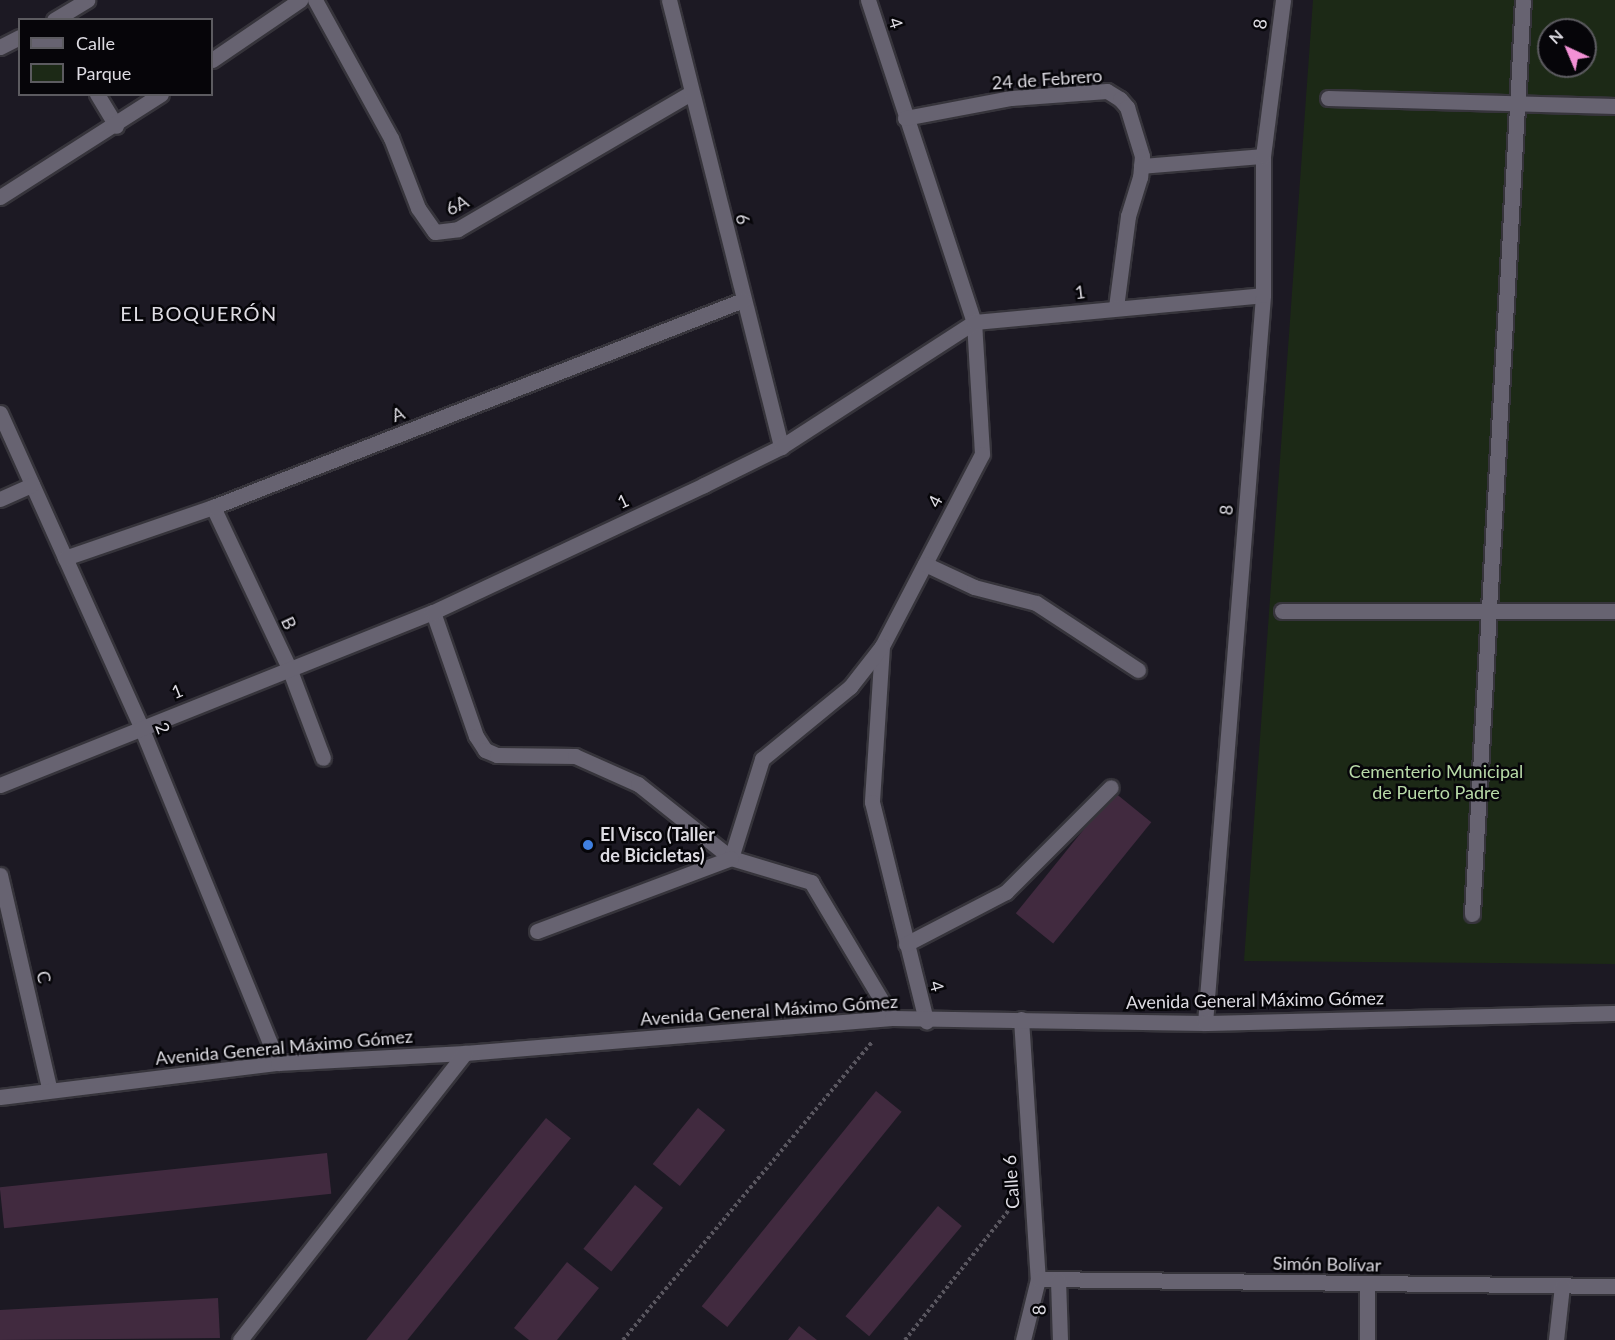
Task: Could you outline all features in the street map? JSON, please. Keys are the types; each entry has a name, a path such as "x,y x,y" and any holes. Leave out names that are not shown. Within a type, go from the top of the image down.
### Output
{"street":[{"path":"57,18 87,0"},
{"path":"213,59 300,0"},
{"name":"6A","path":"315,0 391,138 418,208 435,232 458,229 691,93"},
{"name":"6","path":"669,0 780,447"},
{"name":"4","path":"868,0 974,322 982,454 882,646 872,802 926,1021"},
{"name":"8","path":"1206,1023 1263,295 1263,156 1283,0"},
{"path":"1472,914 1523,0"},
{"path":"0,47 18,38"},
{"name":"24 de Febrero","path":"905,118 1011,98 1107,91 1127,108 1142,156 1141,166"},
{"path":"98,96 116,126"},
{"path":"0,197 116,126 158,96"},
{"path":"1328,98 1615,106"},
{"path":"1116,307 1128,216 1141,166 1263,156"},
{"name":"1","path":"0,785 433,612 780,447 974,322 1263,295"},
{"name":"A","path":"65,558 213,507 743,300"},
{"name":"2","path":"0,413 141,727 278,1063"},
{"path":"0,499 32,485"},
{"name":"B","path":"213,507 289,668 323,758"},
{"path":"925,564 974,587 1036,603 1138,670"},
{"path":"1282,611 1615,611"},
{"path":"433,612 476,736 485,750 497,755 575,756 638,784 731,858 811,882 892,1018"},
{"path":"731,858 762,759 850,687 882,646"},
{"path":"906,944 1006,892 1111,787"},
{"path":"537,931 731,858"},
{"name":"C","path":"0,875 49,1088"},
{"name":"Avenida General Máximo Gómez","path":"0,1097 49,1088 278,1063 465,1053 892,1018 926,1021 1020,1019 1206,1023 1615,1013"},
{"name":"Calle 6","path":"1020,1019 1038,1279 1023,1340"},
{"path":"240,1340 465,1053"},
{"name":"Simón Bolívar","path":"1038,1279 1615,1286"},
{"name":"8","path":"1058,1280 1060,1340"},
{"path":"1367,1284 1367,1340"},
{"path":"1556,1340 1562,1286"}],"path":[{"path":"623,1340 892,1018"},
{"path":"905,1340 1030,1183"}],"green space":[{"name":"Cementerio Municipal de Puerto Padre","path":"1313,0 1615,0 1615,964 1244,961"}],"building":[{"path":"1114,792 1151,822 1053,943 1016,913"},
{"path":"876,1091 902,1112 727,1327 702,1306"},
{"path":"698,1108 725,1130 680,1186 653,1164"},
{"path":"546,1118 571,1138 407,1340 366,1340"},
{"path":"327,1153 331,1194 4,1228 0,1187"},
{"path":"635,1185 663,1208 611,1271 583,1249"},
{"path":"938,1206 962,1226 869,1336 845,1316"},
{"path":"567,1262 599,1288 557,1340 529,1340 514,1328"},
{"path":"218,1298 220,1338 0,1340 0,1310"},
{"path":"799,1326 817,1340 788,1340"}],"place":[{"name":"El Visco (Taller de Bicicletas)","path":"588,845"}],"district":[{"name":"EL BOQUERÓN","path":"199,313"}]}
